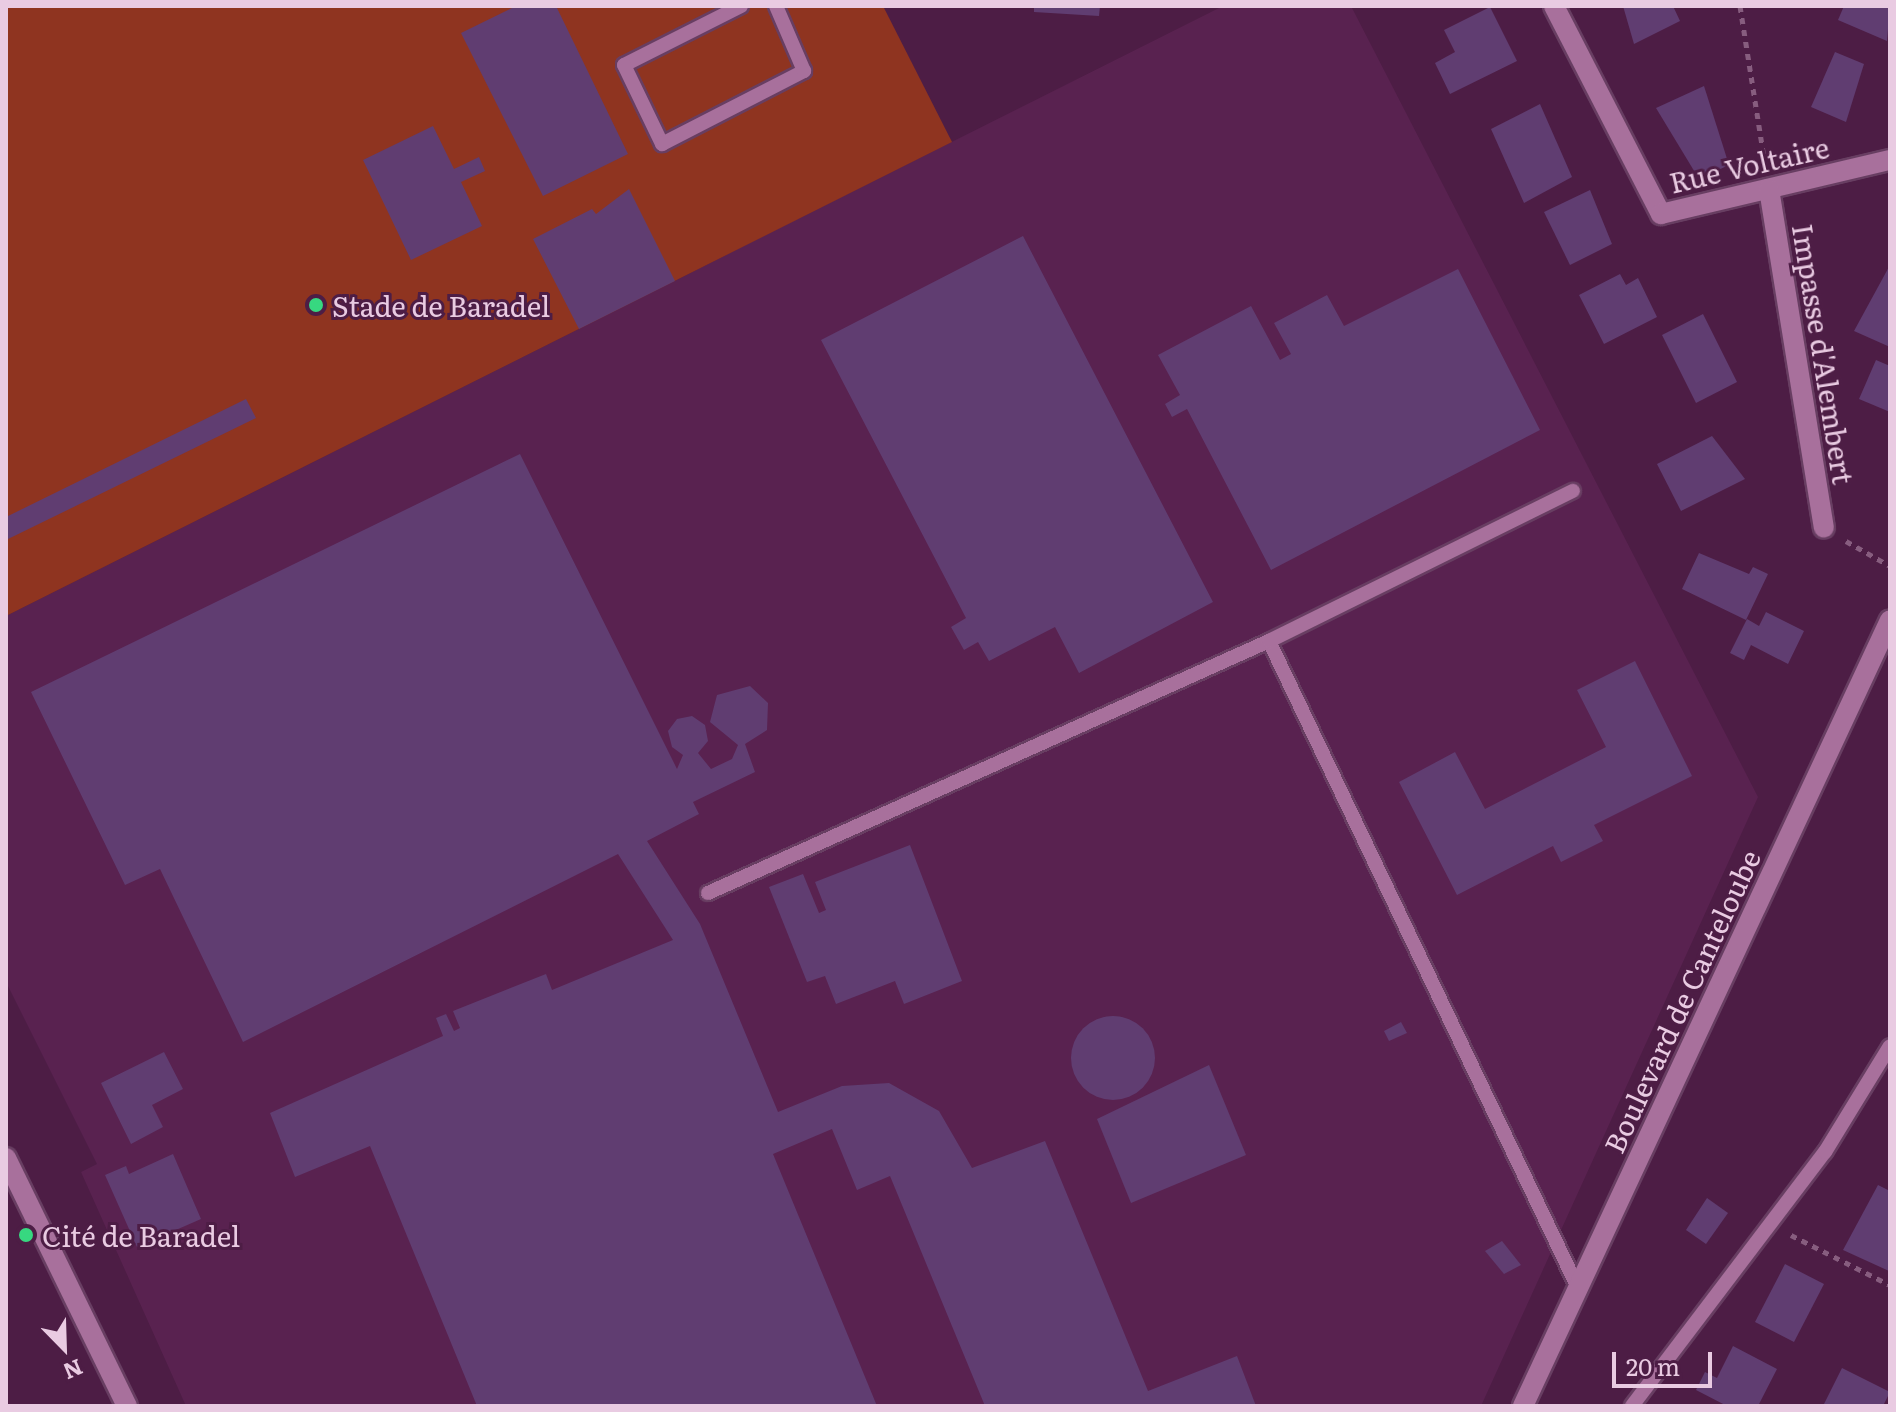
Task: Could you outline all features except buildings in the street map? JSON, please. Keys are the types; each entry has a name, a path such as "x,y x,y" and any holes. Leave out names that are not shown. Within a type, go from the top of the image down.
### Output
{"street":[{"name":"Rue Voltaire","path":"1554,6 1661,214 1890,160"},
{"name":"Impasse d'Alembert","path":"1769,189 1824,528"},
{"name":"Boulevard de Canteloube","path":"1523,1406 1890,620"},
{"path":"6,1158 127,1406"}],"lane":[{"path":"741,6 624,65 662,144 804,71 776,6"},
{"path":"708,893 1269,641 1573,491"},
{"path":"1269,641 1578,1288"},
{"path":"1632,1406 1770,1224 1890,1046"}],"path":[{"path":"1740,6 1769,189"},
{"path":"1824,528 1890,566"},
{"path":"1770,1224 1890,1285"}],"shaded area":[{"name":"Stade de Baradel","path":"6,6 883,6 952,142 6,616"},
{"path":"1223,6 1351,6 1758,797 1481,1406 186,1406 81,1172 97,1164 6,982 6,616"}],"place":[{"name":"Stade de Baradel","path":"316,305"},
{"name":"Cité de Baradel","path":"26,1235"}]}
